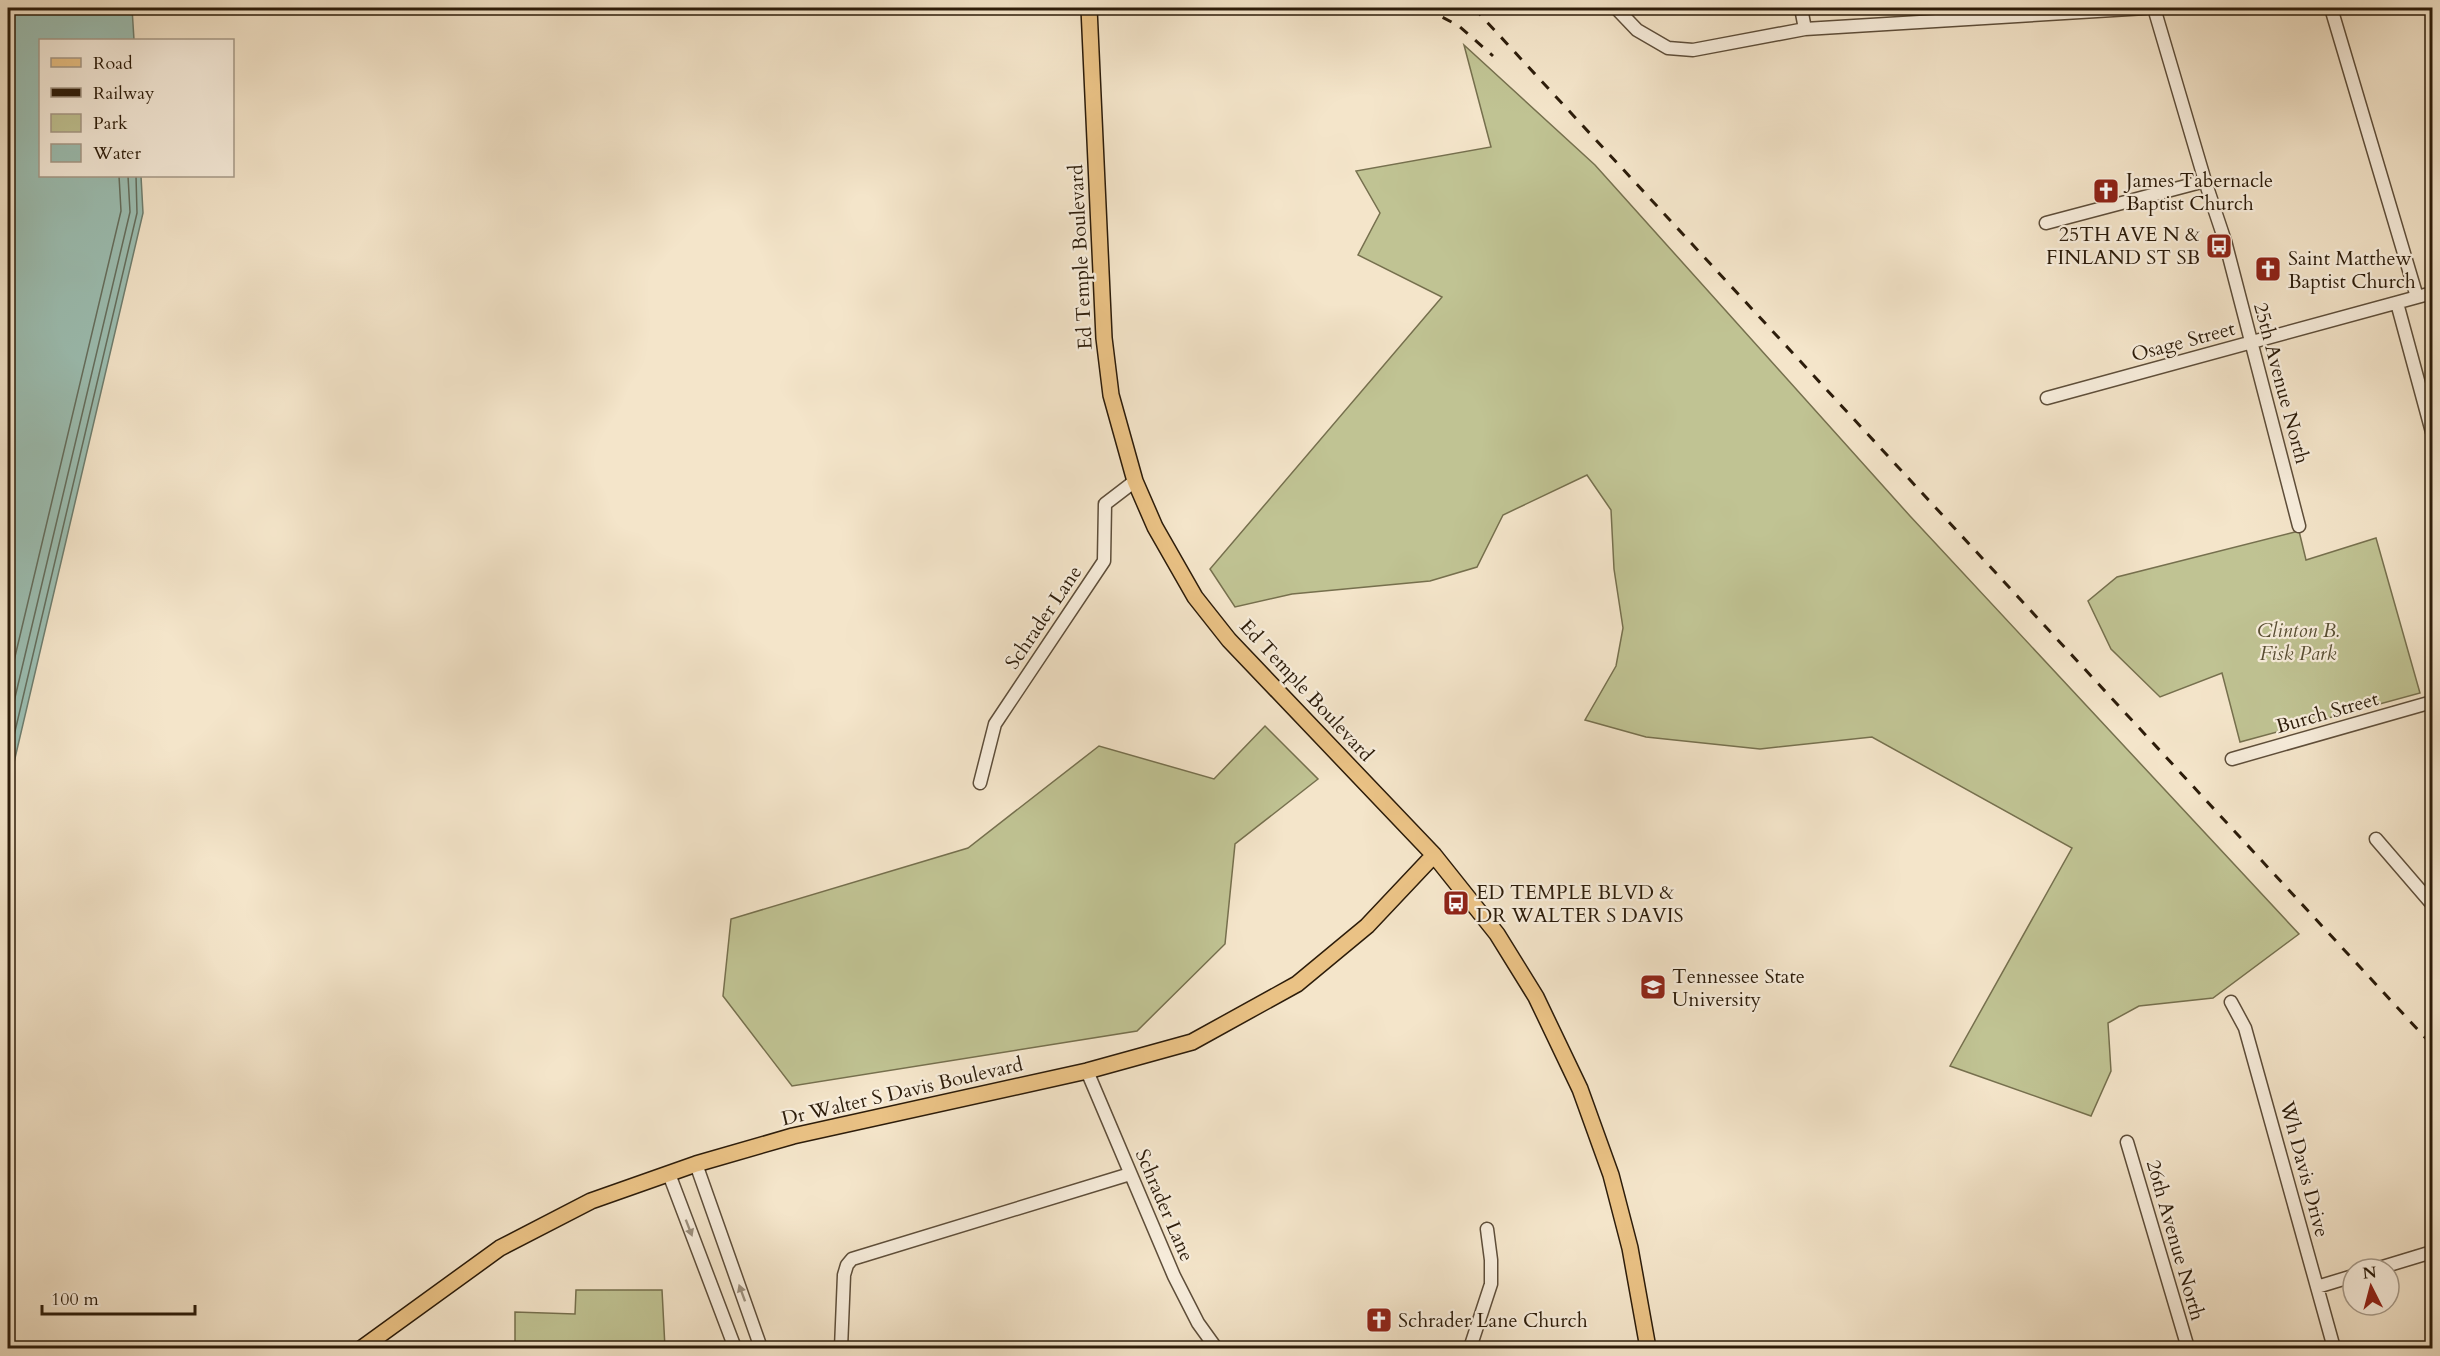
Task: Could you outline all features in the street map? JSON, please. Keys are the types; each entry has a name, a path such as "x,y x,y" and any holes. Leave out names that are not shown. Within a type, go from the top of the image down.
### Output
{"main road":[{"name":"Ed Temple Boulevard","path":"1089,8 1104,338 1112,394 1136,481 1155,527 1195,597 1229,640 1434,855 1497,934 1536,998 1580,1089 1596,1131 1620,1208 1648,1348"},
{"name":"Dr Walter S Davis Boulevard","path":"362,1348 500,1248 591,1201 696,1164 793,1136 1087,1071 1192,1042 1297,984 1367,926 1434,855"}],"street":[{"path":"1617,8 1637,30 1668,48 1693,50 1805,29 2145,8"},
{"path":"1801,8 1805,29"},
{"name":"25th Avenue North","path":"2154,8 2225,241 2299,526"},
{"path":"2331,8 2417,297"},
{"path":"2046,223 2205,181"},
{"name":"Osage Street","path":"2047,398 2433,293"},
{"path":"2397,303 2433,432"},
{"name":"Schrader Lane","path":"980,783 994,724 1104,561 1105,504 1136,481"},
{"name":"Burch Street","path":"2232,759 2433,702"},
{"path":"2376,839 2433,904"},
{"name":"Wh Davis Drive","path":"2231,1002 2245,1028 2334,1348"},
{"name":"Schrader Lane","path":"1087,1071 1182,1294 1198,1323 1216,1348"},
{"name":"26th Avenue North","path":"2127,1142 2188,1348"},
{"path":"696,1164 761,1348"},
{"path":"669,1174 735,1348"},
{"path":"841,1348 844,1275 852,1259 1130,1174"},
{"path":"1470,1348 1491,1284 1488,1229"},
{"path":"2401,1261 2433,1251"},
{"path":"2317,1287 2341,1280"},
{"path":"2427,1348 2433,1347"}],"green space":[{"path":"1464,45 1595,165 1910,516 2299,934 2213,998 2139,1006 2108,1023 2111,1071 2091,1116 1950,1066 2072,848 1872,737 1760,749 1646,737 1585,720 1616,666 1623,628 1614,569 1611,510 1587,475 1503,515 1477,567 1430,581 1292,594 1235,607 1210,569 1442,297 1358,255 1380,213 1356,171 1491,147"},
{"name":"Clinton B. Fisk Park","path":"2299,531 2306,560 2376,538 2420,693 2240,742 2222,673 2160,697 2111,649 2088,601 2117,577"},
{"path":"1265,726 1318,779 1235,844 1225,944 1137,1031 792,1086 723,996 731,919 968,848 1099,746 1214,779"},
{"path":"576,1290 662,1290 665,1348 515,1348 515,1312 575,1314"}],"water":[{"path":"8,8 132,8 134,39 39,39 39,177 141,177 143,213 8,788"}],"railway":[{"path":"1425,8 1459,26 1493,56"},
{"path":"1474,8 2432,1045"}],"place":[{"name":"James Tabernacle Baptist Church","path":"2106,191"},
{"name":"25TH AVE N & FINLAND ST SB","path":"2219,246"},
{"name":"Saint Matthew Baptist Church","path":"2268,269"},
{"name":"ED TEMPLE BLVD & DR WALTER S DAVIS","path":"1456,903"},
{"name":"Tennessee State University","path":"1653,987"},
{"name":"Schrader Lane Church","path":"1379,1320"}]}
